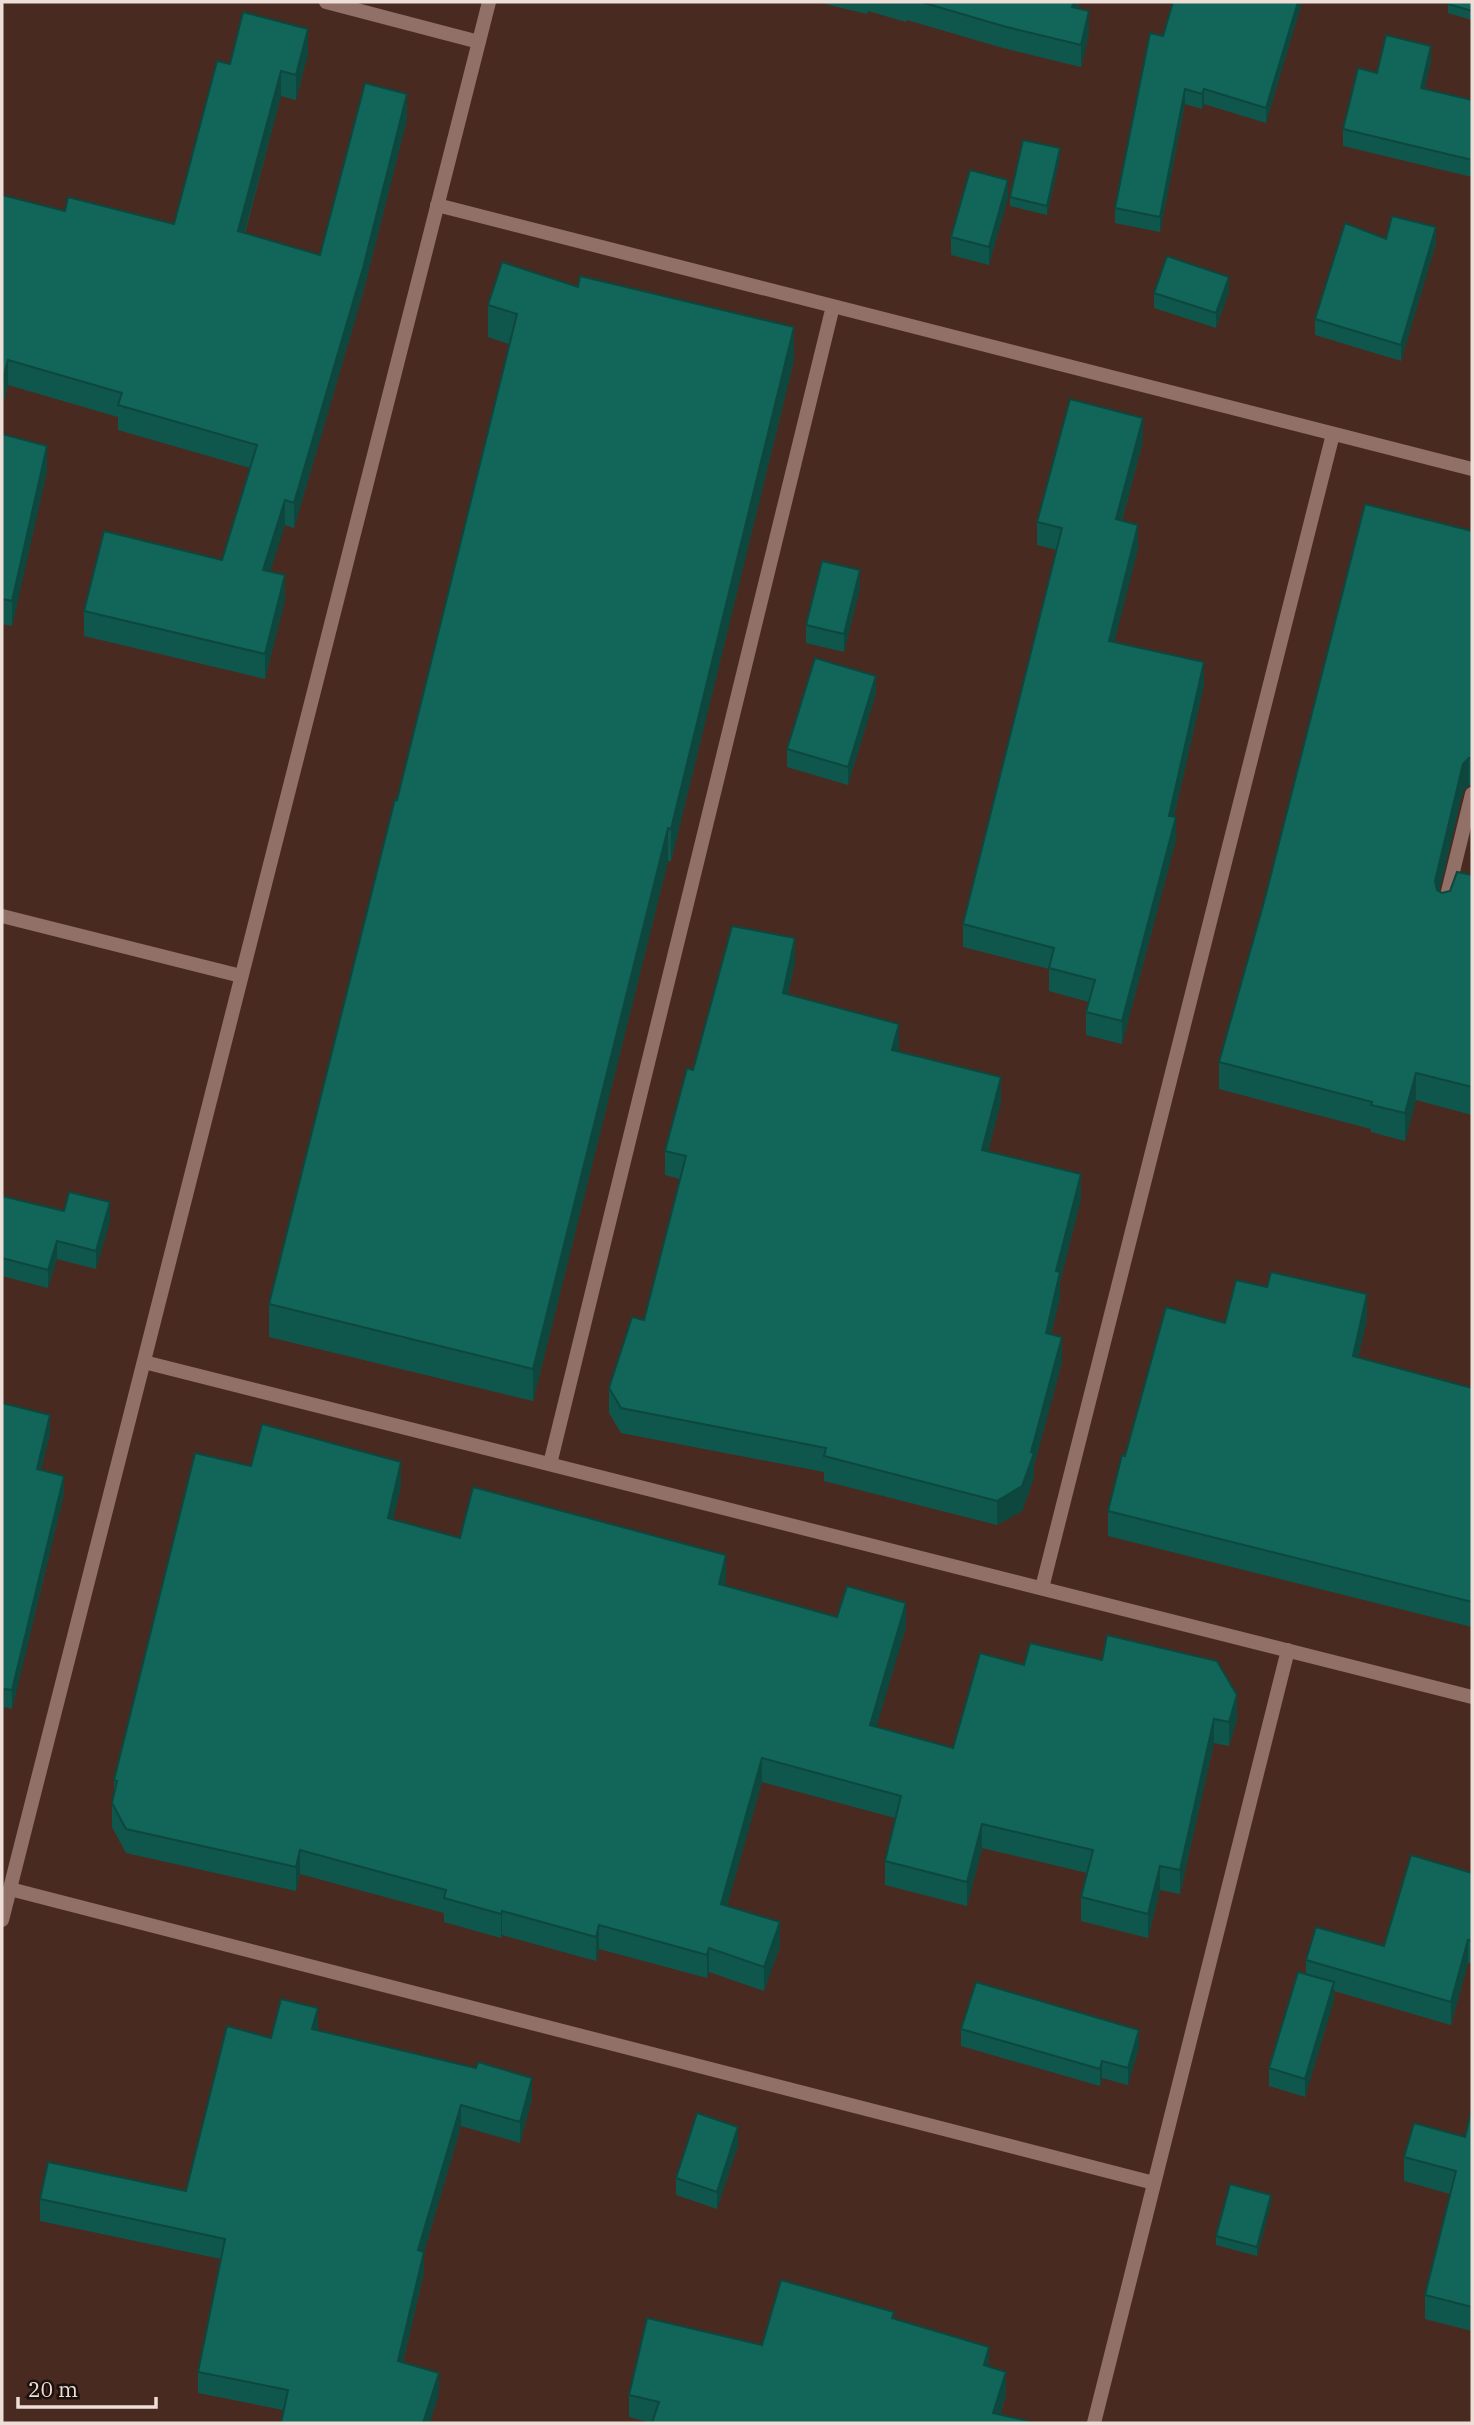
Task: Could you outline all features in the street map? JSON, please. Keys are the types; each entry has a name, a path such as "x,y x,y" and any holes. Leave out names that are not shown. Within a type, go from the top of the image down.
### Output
{"lane":[{"path":"327,2 479,42"},
{"path":"2,1920 489,2"},
{"path":"438,205 1472,469"},
{"path":"550,1464 833,306"},
{"path":"1042,1588 1334,434"},
{"path":"1444,911 1472,794"},
{"path":"2,916 242,976"},
{"path":"144,1362 1472,1697"},
{"path":"1094,2423 1288,1650"},
{"path":"10,1889 1154,2183"}],"shaded area":[{"path":"2,2 1472,2 1472,2423 2,2423"}],"building":[{"path":"921,2 1074,2 1072,7 1089,11 1081,45"},
{"path":"1173,2 1298,2 1266,108 1204,89 1202,94 1185,89 1160,217 1115,208 1150,33 1163,36"},
{"path":"1472,2 1472,11 1448,4"},
{"path":"243,12 308,29 296,75 281,71 238,231 320,255 365,83 407,94 363,268 294,503 285,500 263,570 285,575 265,654 84,611 104,531 222,560 257,445 118,405 122,393 8,360 2,382 2,195 65,211 68,197 174,224 217,61 230,64"},
{"path":"1386,35 1431,46 1421,88 1472,100 1472,160 1343,129 1358,68 1377,73"},
{"path":"1023,140 1060,148 1047,206 1010,197"},
{"path":"970,170 1008,180 989,247 951,237"},
{"path":"1392,216 1436,227 1401,345 1315,319 1345,223 1386,239"},
{"path":"1167,256 1229,277 1216,313 1154,293"},
{"path":"502,262 578,287 580,276 794,327 671,829 668,828 533,1369 269,1304 517,314 488,305"},
{"path":"1070,399 1143,418 1116,519 1138,525 1109,641 1204,662 1169,816 1176,817 1122,1021 1086,1012 1095,980 1049,968 1054,948 963,924 1062,528 1037,522"},
{"path":"2,434 47,446 12,601 2,599"},
{"path":"1365,504 1472,531 1472,758 1463,764 1435,881 1437,890 1442,893 1450,891 1457,872 1472,875 1472,1087 1416,1073 1405,1113 1219,1062 1264,902"},
{"path":"822,561 860,570 844,634 806,625"},
{"path":"815,658 876,676 848,767 787,749"},
{"path":"732,926 795,938 783,993 899,1024 892,1050 1001,1077 982,1150 1081,1174 1056,1271 1060,1272 1046,1333 1062,1337 1031,1452 1034,1453 1022,1486 997,1501 824,1456 826,1448 621,1408 609,1388 632,1317 644,1320 686,1156 665,1151 687,1068 693,1070"},
{"path":"69,1192 110,1202 96,1251 57,1241 48,1270 2,1258 2,1196 64,1211"},
{"path":"1271,1272 1367,1294 1353,1356 1472,1388 1472,1602 1108,1511 1166,1307 1225,1323 1236,1280 1267,1287"},
{"path":"2,1403 50,1415 37,1469 64,1476 12,1690 4,1689 2,1696"},
{"path":"262,1424 401,1462 388,1518 460,1538 473,1487 726,1555 719,1584 837,1617 847,1586 906,1603 870,1725 953,1748 980,1653 1024,1665 1030,1643 1102,1660 1107,1635 1217,1661 1237,1695 1229,1722 1214,1719 1180,1870 1160,1866 1148,1914 1081,1897 1093,1850 982,1824 967,1882 885,1861 901,1796 762,1758 721,1904 780,1922 764,1967 709,1948 707,1955 599,1925 596,1937 502,1911 501,1914 444,1898 446,1890 300,1850 296,1867 126,1829 112,1803 117,1781 114,1780 195,1453 251,1466"},
{"path":"1411,1855 1472,1873 1472,1941 1468,1940 1451,2002 1306,1960 1316,1927 1384,1946"},
{"path":"1298,1972 1334,1982 1305,2079 1269,2068"},
{"path":"976,1982 1139,2030 1128,2068 1102,2061 1100,2069 961,2029"},
{"path":"281,1999 318,2008 312,2029 476,2068 478,2062 532,2078 520,2122 461,2105 418,2250 424,2252 398,2361 439,2373 423,2423 281,2423 288,2390 198,2372 225,2239 40,2199 48,2162 186,2191 227,2026 271,2038"},
{"path":"1472,2108 1472,2307 1425,2295 1456,2171 1404,2157 1414,2123 1465,2137"},
{"path":"697,2113 738,2127 717,2192 676,2178"},
{"path":"1230,2184 1271,2195 1257,2247 1216,2236"},
{"path":"781,2280 894,2312 892,2318 989,2347 984,2365 1006,2372 993,2413 1028,2421 1027,2423 652,2423 659,2402 629,2395 647,2318 762,2345"}]}
